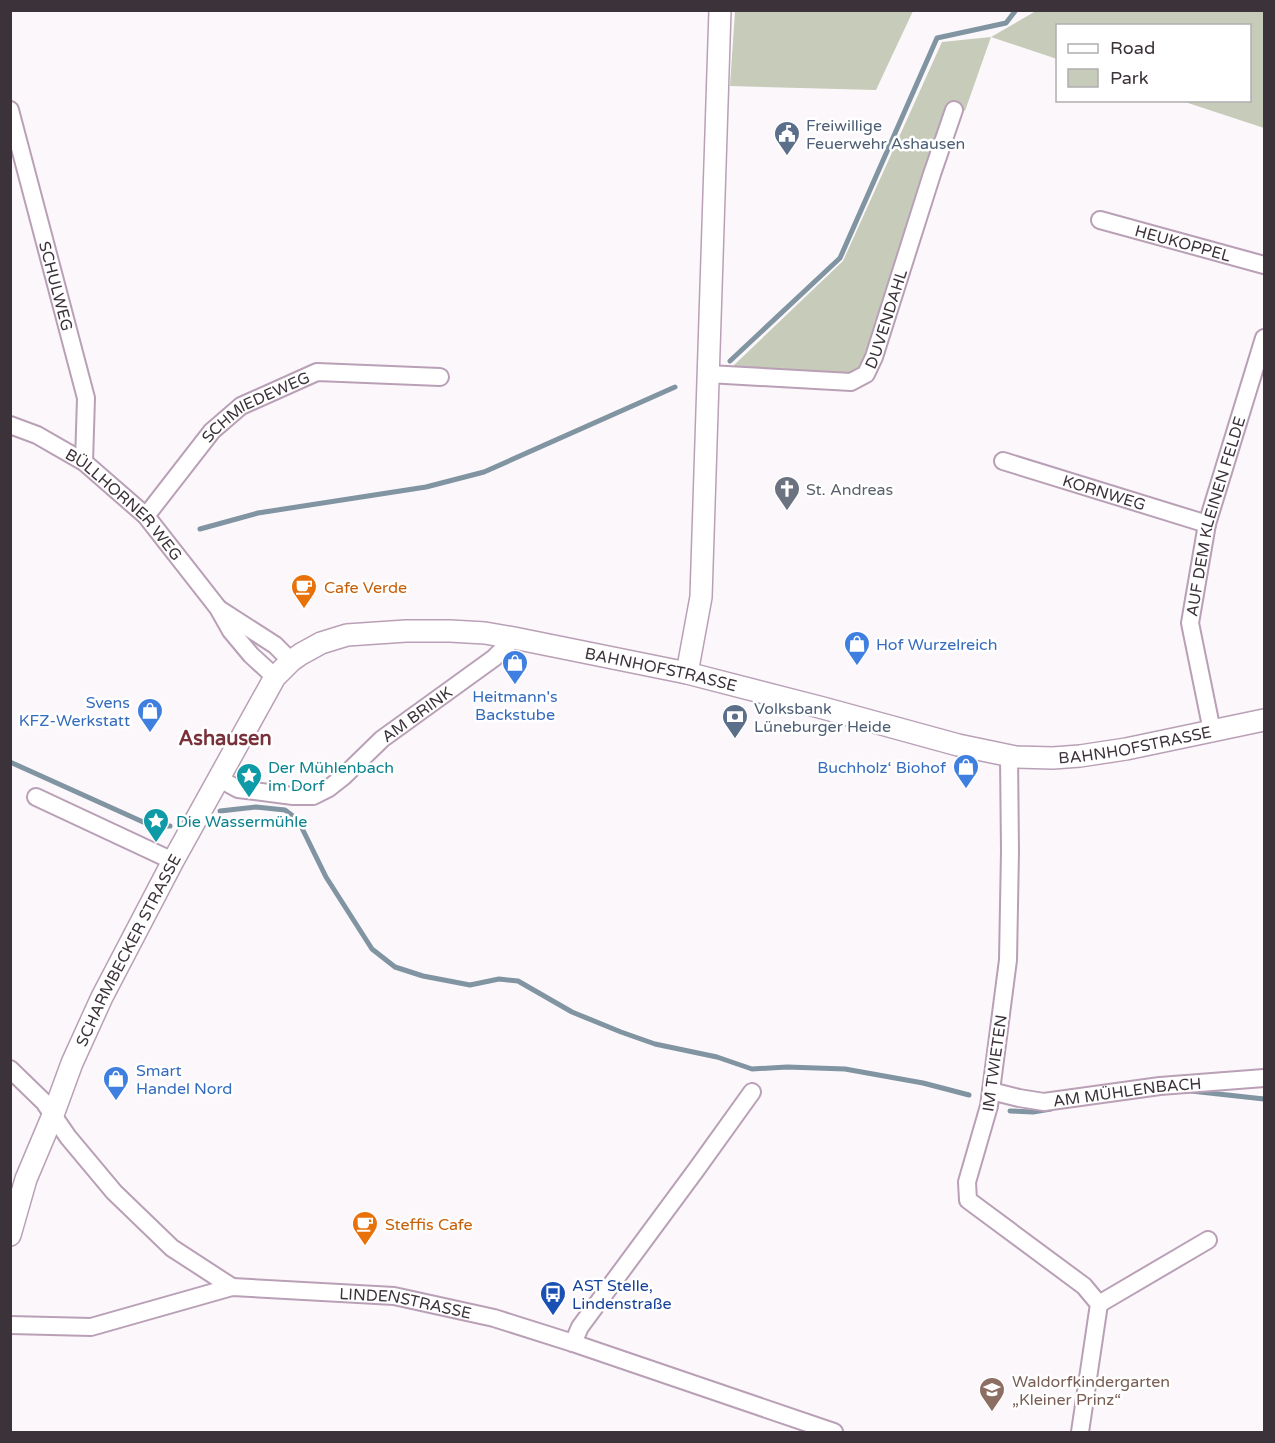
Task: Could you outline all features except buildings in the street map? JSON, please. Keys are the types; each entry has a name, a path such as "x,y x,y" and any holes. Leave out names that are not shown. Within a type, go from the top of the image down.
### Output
{"street":[{"path":"687,673 701,597 720,10"},
{"name":"SCHULWEG","path":"10,110 86,398 84,462"},
{"name":"DUVENDAHL","path":"708,374 850,382 866,374 874,357 954,110"},
{"name":"HEUKOPPEL","path":"1100,219 1264,265"},
{"name":"AUF DEM KLEINEN FELDE","path":"1212,731 1190,623 1207,524 1264,338"},
{"name":"SCHMIEDEWEG","path":"146,516 213,430 242,406 317,372 440,377"},
{"name":"BÜLLHORNER WEG","path":"10,426 37,435 84,462 146,516 218,608 231,632 275,677"},
{"name":"KORNWEG","path":"1003,461 1207,524"},
{"name":"BÜLLHORNER WEG","path":"218,608 275,645 291,661"},
{"name":"BAHNHOFSTRASSE","path":"275,677 301,654 321,643 347,635 450,630 514,638 687,673 958,745 1009,756 1053,758 1080,756 1126,749 1264,720"},
{"name":"AM BRINK","path":"218,778 238,789 293,796 313,796 343,777 381,739 494,658 514,638"},
{"name":"SCHARMBECKER STRASSE","path":"10,1235 26,1179 53,1116 72,1063 102,997 173,861 275,677"},
{"name":"IM TWIETEN","path":"1009,756 1008,960 989,1106 968,1182 968,1200 1084,1286 1099,1304"},
{"path":"36,797 173,861"},
{"name":"LINDENSTRASSE","path":"10,1069 44,1102 68,1137 114,1192 172,1248 232,1287"},
{"name":"AM MÜHLENBACH","path":"991,1091 1044,1102 1160,1086 1264,1078"},
{"path":"573,1343 580,1327 752,1092"},
{"path":"1080,1432 1099,1304 1208,1240"},
{"name":"LINDENSTRASSE","path":"10,1324 91,1327 232,1287 394,1296 494,1318 834,1432"}],"green space":[{"path":"735,10 913,11 876,90 730,86"},
{"path":"1036,11 1264,11 1264,128 1185,102 1251,102 1251,24 1056,24 1056,59 991,37"},
{"path":"991,37 965,111 947,104 868,358 858,369 847,374 733,366 843,261 942,42"}],"waterway":[{"path":"730,361 840,258 937,38 1006,23 1016,10"},
{"path":"200,529 258,513 426,487 484,472 675,387"},
{"path":"10,762 152,826 170,826"},
{"path":"220,811 256,807 285,810 298,820 326,877 372,949 395,967 423,976 470,985 499,979 518,981 572,1012 621,1032 655,1044 717,1057 752,1069 787,1067 845,1069 923,1083 969,1095"},
{"path":"1191,1091 1264,1099"},
{"path":"1010,1111 1033,1112 1051,1109"}],"place":[{"name":"Freiwillige Feuerwehr Ashausen","path":"787,157"},
{"name":"St. Andreas","path":"787,512"},
{"name":"Cafe Verde","path":"304,610"},
{"name":"Hof Wurzelreich","path":"857,667"},
{"name":"Heitmann's Backstube","path":"515,686"},
{"name":"Svens KFZ-Werkstatt","path":"150,734"},
{"name":"Volksbank Lüneburger Heide","path":"735,740"},
{"name":"Buchholz‘ Biohof","path":"966,790"},
{"name":"Der Mühlenbach im Dorf","path":"249,799"},
{"name":"Die Wassermühle","path":"156,844"},
{"name":"Smart Handel Nord","path":"116,1102"},
{"name":"Steffis Cafe","path":"365,1247"},
{"name":"AST Stelle, Lindenstraße","path":"553,1317"},
{"name":"Waldorfkindergarten „Kleiner Prinz“","path":"992,1413"}],"district":[{"name":"Ashausen","path":"225,738"}]}
